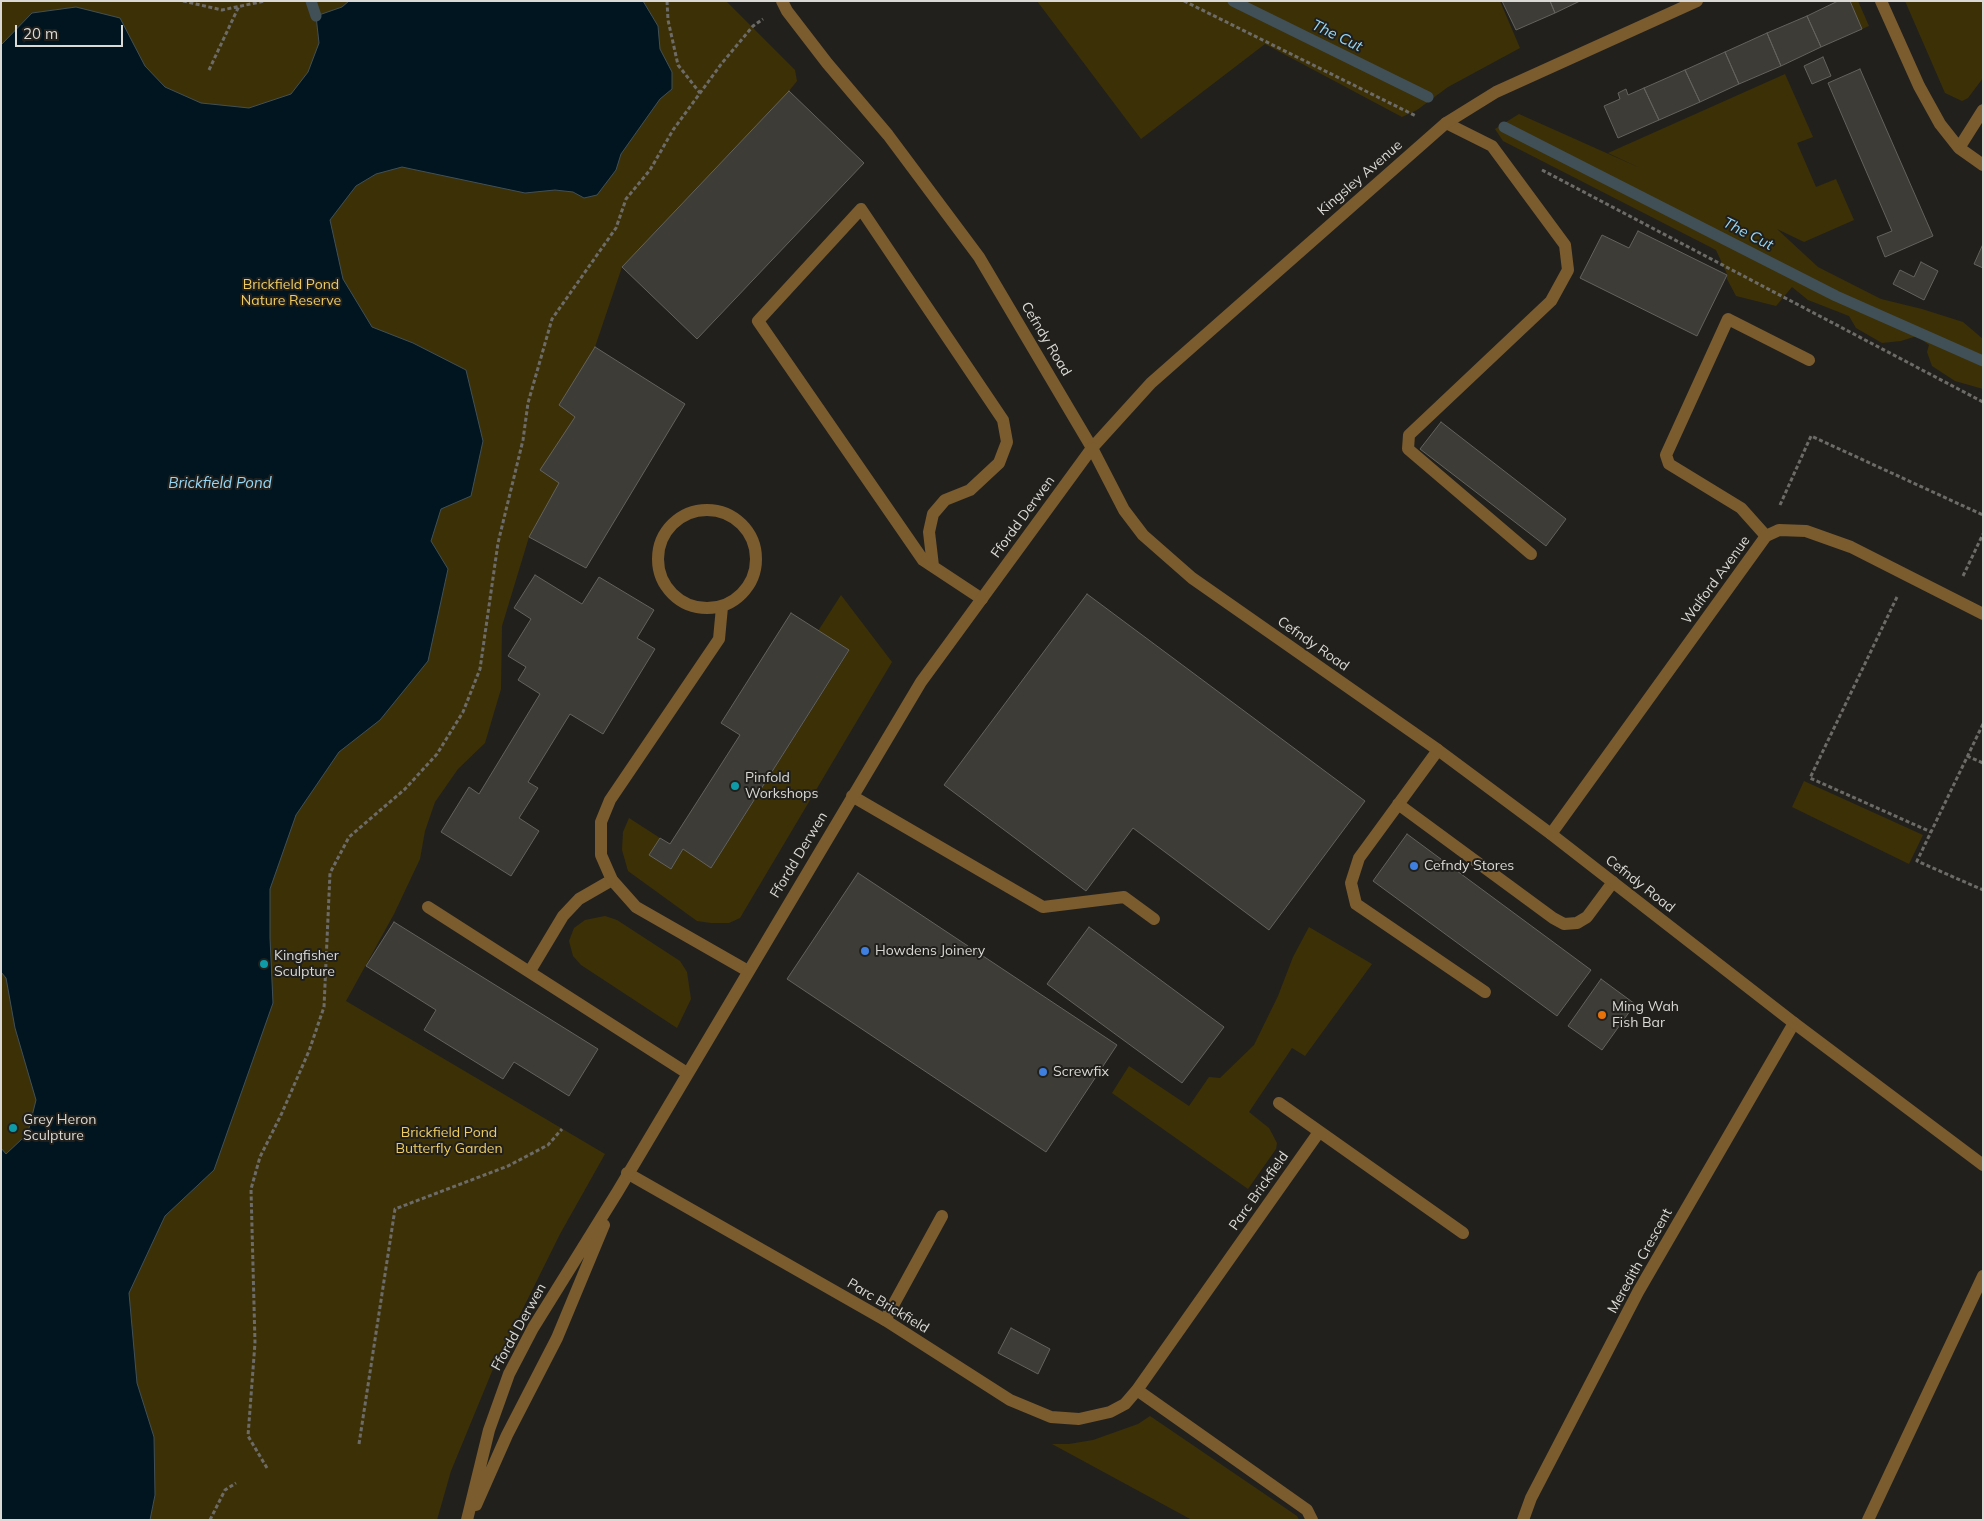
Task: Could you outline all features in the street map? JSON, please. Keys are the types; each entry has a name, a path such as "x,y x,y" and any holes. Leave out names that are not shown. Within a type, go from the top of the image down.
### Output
{"street":[{"name":"Kingsley Avenue","path":"1092,448 1151,383 1443,126 1496,92 1697,1"},
{"path":"1881,1 1919,86 1940,124 1959,148 1983,165"},
{"name":"Cefndy Road","path":"783,2 787,12 888,135 979,257 1092,448 1124,510 1143,535 1192,578 1438,750 1551,834 1794,1023 1983,1165"},
{"path":"1959,148 1983,110"},
{"path":"1443,126 1492,146 1565,244 1568,270 1551,301 1409,435 1408,449 1531,554"},
{"path":"933,566 929,532 933,514 944,500 970,490 999,463 1007,442 1003,420 861,209 758,321 923,560 982,599"},
{"path":"1766,536 1740,508 1669,464 1666,455 1728,318 1809,360"},
{"name":"Ffordd Derwen","path":"468,1520 488,1430 509,1374 533,1328 618,1191 921,682 1092,448"},
{"path":"700,510 717,510 733,517 746,528 754,543 757,559 756,567 748,589 736,600 722,607 706,609 690,606 677,599 666,588 659,573 657,556 661,539 670,525 684,515 700,510"},
{"name":"Walford Avenue","path":"1551,834 1766,536 1779,530 1806,531 1851,547 1983,614"},
{"path":"722,607 718,639 610,800 601,822 601,855 612,880 636,907 748,971"},
{"path":"1438,750 1358,858 1351,883 1356,904 1485,992"},
{"path":"852,796 1043,907 1124,897 1154,919"},
{"path":"1398,804 1553,918 1564,924 1577,923 1587,917 1613,882"},
{"path":"530,971 563,916 579,899 612,880"},
{"path":"428,907 687,1073"},
{"name":"Meredith Crescent","path":"1523,1520 1531,1498 1638,1292 1794,1023"},
{"path":"1279,1103 1463,1233"},
{"name":"Parc Brickfield","path":"627,1174 884,1320 1010,1400 1051,1417 1079,1419 1110,1412 1125,1404 1137,1390 1319,1132"},
{"name":"Ffordd Derwen","path":"468,1520 507,1435 557,1338 618,1191"},
{"path":"884,1320 942,1216"},
{"path":"1868,1520 1983,1276"},
{"path":"1137,1390 1306,1510 1312,1520"}],"path":[{"path":"183,1 222,10 265,1"},
{"path":"667,1 668,20 678,65 700,93"},
{"path":"1184,1 1443,126"},
{"path":"267,1468 248,1436 255,1343 251,1189 260,1157 282,1115 305,1060 324,1007 330,873 349,837 405,789 437,754 463,712 480,669 498,543 523,440 528,403 552,319 616,228 626,198 650,170 673,130 753,26 783,2"},
{"path":"208,70 239,6"},
{"path":"1536,167 1983,402"},
{"path":"1766,536 1811,436 1983,515"},
{"path":"1952,599 1983,534"},
{"path":"1907,576 1810,778 1931,832"},
{"path":"1983,724 1917,861 1983,890"},
{"path":"1968,756 1983,763"},
{"path":"359,1444 395,1209 508,1166 548,1146 562,1128"},
{"path":"210,1520 225,1490 236,1483"}],"green space":[{"name":"Brickfield Pond","path":"1,1 726,1 795,70 797,81 789,91 622,267 595,347 559,405 575,417 559,483 529,537 502,626 501,689 485,743 458,769 435,802 425,831 420,859 394,914 346,1001 605,1154 560,1234 493,1369 451,1471 437,1520 1,1520"},
{"path":"1037,1 1500,1 1520,48 1448,87 1417,110 1402,117 1265,44 1141,139"},
{"path":"1850,1 1858,1 1869,26 1862,29"},
{"path":"1905,1 1983,1 1983,78 1968,98 1962,101 1945,93"},
{"path":"1785,74 1813,137 1797,143 1816,187 1836,179 1854,220 1804,242 1777,229 1818,267 1881,299 1963,322 1983,339 1983,389 1955,381 1932,366 1927,352 1929,345 1917,336 1901,341 1882,343 1856,328 1849,316 1808,300 1792,287 1776,306 1736,296 1716,250 1503,141 1495,129 1519,114 1640,168 1608,153"},
{"path":"841,595 892,662 740,918 729,923 697,921 628,871 622,850 623,832 629,818 660,838 650,855 671,868 683,849 712,867 849,651 818,631"},
{"path":"1804,781 1923,835 1909,864 1792,807"},
{"path":"605,916 617,920 680,961 687,972 691,999 677,1028 581,965 573,956 569,941 574,928 585,920"},
{"path":"1309,927 1372,964 1305,1056 1292,1048 1249,1112 1269,1128 1277,1143 1276,1149 1248,1189 1112,1093 1129,1066 1189,1106 1209,1077 1220,1078 1254,1045 1278,996 1293,957"},
{"path":"1150,1416 1297,1516 1299,1520 1192,1520 1052,1444 1069,1444 1093,1440 1138,1424"}],"water":[{"name":"Brickfield Pond","path":"349,1 643,1 658,26 660,49 672,72 672,89 660,99 621,154 616,170 597,195 584,198 573,192 555,190 525,193 402,167 376,174 356,186 330,220 343,279 372,327 413,343 466,370 483,441 471,496 441,509 431,541 448,569 428,661 380,720 339,752 296,815 270,889 273,1003 214,1170 165,1216 129,1293 137,1383 154,1437 155,1495 150,1520 1,1520 1,1148 6,1154 23,1138 29,1128 36,1100 15,1028 6,978 1,972 1,45 32,13 76,7 120,18 145,66 165,87 201,103 249,108 291,94 308,72 319,43 316,16 342,7"}],"building":[{"path":"1502,1 1550,1 1555,13 1516,30"},
{"path":"1550,1 1580,1 1555,13"},
{"path":"1838,1 1850,1 1862,29 1821,47 1807,16"},
{"path":"1807,16 1821,47 1781,66 1767,33"},
{"path":"1767,33 1781,66 1739,84 1725,52"},
{"path":"1725,52 1739,84 1700,102 1685,70"},
{"path":"1823,57 1831,76 1812,84 1804,66"},
{"path":"1860,69 1933,236 1885,257 1877,237 1892,231 1828,83"},
{"path":"1685,70 1700,102 1659,120 1644,88"},
{"path":"1644,88 1659,120 1618,138 1604,106 1620,99 1618,93 1626,89 1628,95"},
{"path":"789,91 864,163 697,339 622,267"},
{"path":"1638,231 1727,275 1697,336 1580,278 1602,235 1629,248"},
{"path":"1983,244 1983,268 1974,264"},
{"path":"1921,262 1938,271 1924,300 1893,284 1900,270 1914,277"},
{"path":"595,347 685,404 586,568 529,537 559,483 540,470 575,417 559,405"},
{"path":"1441,422 1566,519 1546,546 1420,449"},
{"path":"535,575 582,604 599,577 654,610 637,638 655,649 603,734 570,714 528,782 538,788 519,818 539,831 511,876 441,832 469,787 479,794 540,694 518,680 526,667 508,656 531,619 514,608"},
{"path":"1087,594 1365,801 1269,930 1133,828 1086,891 944,785"},
{"name":"Pinfold Workshops","path":"791,613 849,650 711,868 683,849 671,869 649,855 660,838 670,844 740,735 721,723"},
{"path":"1407,834 1591,970 1557,1016 1373,881"},
{"path":"858,873 1117,1045 1046,1152 787,979"},
{"path":"394,922 598,1049 569,1096 514,1062 503,1079 424,1030 436,1010 366,966"},
{"path":"1089,927 1224,1027 1182,1083 1047,984"},
{"name":"Ming Wah Fish Bar","path":"1601,979 1635,1004 1602,1050 1568,1026"},
{"path":"1011,1328 1050,1349 1038,1374 998,1353"}],"waterway":[{"path":"311,1 316,16"},
{"name":"The Cut","path":"1233,1 1428,97"},
{"name":"The Cut","path":"1504,127 1836,296 1983,361"}],"place":[{"name":"Pinfold Workshops","path":"735,786"},
{"name":"Cefndy Stores","path":"1414,866"},
{"name":"Howdens Joinery","path":"865,951"},
{"name":"Kingfisher Sculpture","path":"264,964"},
{"name":"Ming Wah Fish Bar","path":"1602,1015"},
{"name":"Screwfix","path":"1043,1072"},
{"name":"Grey Heron Sculpture","path":"13,1128"}],"park label":[{"name":"Brickfield Pond Nature Reserve","path":"291,294"},
{"name":"Brickfield Pond Butterfly Garden","path":"449,1142"}]}
